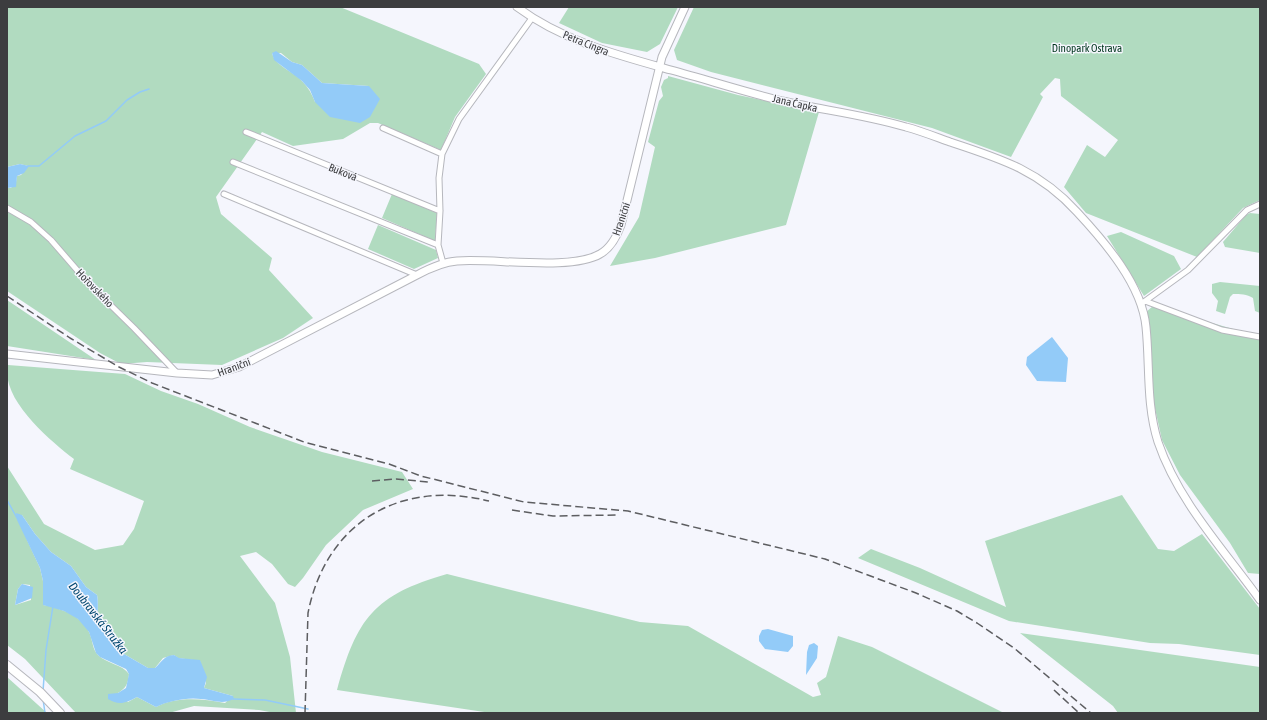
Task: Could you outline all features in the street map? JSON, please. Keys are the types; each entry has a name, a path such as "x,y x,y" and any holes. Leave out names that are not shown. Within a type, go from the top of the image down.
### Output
{"main road":[{"path":"7,665 40,692 60,713"}],"street":[{"name":"Petra Cingra","path":"517,7 532,18 577,42 660,67"},
{"name":"Hraniční","path":"7,354 177,373 212,375 239,367 417,275 444,263 473,260 576,262 594,257 606,249 615,238 621,225 665,48 685,7"},
{"path":"444,263 438,245 440,211 439,178 442,154 459,119 532,18"},
{"name":"Jana Čapka","path":"660,67 780,100 905,126 1014,165 1033,174 1056,191 1077,212 1122,266 1143,303 1146,326 1148,384 1158,441 1182,495 1260,600"},
{"path":"383,128 442,154"},
{"name":"Buková","path":"246,132 440,211"},
{"path":"233,162 438,245"},
{"path":"224,194 417,275"},
{"path":"1143,303 1188,270 1246,210 1260,204"},
{"name":"Hořovského","path":"7,208 31,222 50,240 90,285 177,373"},
{"path":"1143,303 1222,330 1260,337"}],"green space":[{"path":"7,7 340,7 479,64 486,74 455,117 441,150 378,123 370,123 343,139 293,146 262,132 216,197 221,214 272,258 269,270 313,318 283,338 222,365 147,362 121,364 100,353 7,291 7,188 11,188 16,182 17,176 21,175 28,166 20,164 7,167","holes":["272,53 281,53 292,62 302,65 322,83 369,86 315,102 304,83 280,65"]},
{"path":"569,7 678,7 660,44 647,52 602,43 559,23"},
{"name":"Dinopark Ostrava","path":"694,7 1260,7 1260,200 1243,208 1197,257 1086,213 1064,187 1087,145 1105,157 1118,140 1061,96 1060,79 1055,78 1040,94 1043,97 1011,157 932,128 711,72 677,60 674,50"},
{"path":"668,76 738,95 819,112 786,225 655,258 610,266 639,217 655,147 648,142 659,101 663,96 661,87 664,80 668,78"},
{"path":"392,194 437,213 435,241 382,218"},
{"path":"1250,213 1260,214 1260,253 1225,247 1223,242 1246,215"},
{"path":"378,225 436,250 438,258 414,269 368,249"},
{"path":"1121,232 1174,256 1181,269 1144,296 1107,236"},
{"path":"1220,282 1260,286 1260,313 1255,311 1253,298 1238,294 1233,294 1230,297 1225,314 1216,311 1218,301 1212,293 1212,284"},
{"path":"7,300 96,360 7,346"},
{"path":"1153,306 1247,333 1260,334 1260,574 1248,573 1230,543 1180,475 1162,440 1154,404 1145,313"},
{"path":"8,365 125,374 161,391 198,404 250,427 322,452 402,472 413,489 363,510 326,545 295,587 288,584 272,564 256,552 240,556 275,603 290,657 296,713 275,713 259,710 194,706 169,713 76,713 25,659 7,645 7,466 44,524 95,550 123,545 134,529 144,501 70,469 74,459 53,442 29,418 19,405 12,392 8,378","holes":["22,515 35,534 51,552 71,566 86,587 97,595 100,621 120,644 124,654 148,668 155,668 163,658 174,655 178,658 200,661 206,683 204,688 233,696 225,703 190,699 172,701 156,707 137,697 128,702 118,693 126,685 129,674 122,668 98,655 89,632 81,621 63,610 43,605 43,581 40,568 27,540","22,584 30,585 31,600 15,605 18,589"]},
{"path":"1122,495 1158,549 1174,551 1202,534 1260,609 1260,655 1179,644 1150,643 1009,621 858,558 871,549 920,568 1006,607 985,541"},
{"path":"447,574 640,622 688,626 813,697 821,695 817,683 826,677 838,636 872,647 1004,713 491,713 337,690 352,644 361,627 372,613 385,601 402,591 422,582"},
{"path":"1020,633 1260,667 1260,713 1118,713 1113,706"},
{"path":"7,677 47,713 7,713"}],"water":[{"path":"276,51 292,62 302,65 322,83 369,86 380,99 370,117 360,123 330,117 315,102 310,90 302,81 274,60 272,53"},
{"path":"20,164 29,166 24,173 17,176 16,187 7,188 7,167"},
{"path":"1052,337 1068,358 1066,382 1037,381 1026,365 1027,357"},
{"path":"16,513 22,515 35,534 51,552 71,566 86,587 97,595 100,621 120,644 124,654 148,668 155,668 165,658 174,655 179,658 200,660 207,677 204,688 233,696 234,699 222,702 184,699 172,701 156,707 137,697 122,703 108,699 108,694 118,693 126,688 129,674 126,669 100,657 96,653 89,632 78,619 64,611 43,605 43,581 40,568 17,520"},
{"path":"22,584 33,587 32,598 15,605 18,589"},
{"path":"768,629 793,636 793,646 788,652 765,649 759,641 759,636 762,630"},
{"path":"814,643 818,646 817,658 806,675 807,652 809,645"}],"waterway":[{"path":"28,166 39,166 75,136 106,121 127,100 140,92 149,89"},
{"name":"Doubravská Stružka","path":"7,500 17,518"},
{"path":"43,691 46,650 53,606"},
{"path":"43,699 45,713"},
{"name":"Doubravská Stružka","path":"233,699 265,700 308,709"}],"railway":[{"path":"7,296 70,338 119,367 152,383 304,442 389,464 421,476 524,502 628,511 825,559 916,593 957,611 1014,648 1091,713"},
{"path":"372,481 396,479 428,482"},
{"path":"305,713 308,613 317,581 331,554 350,532 372,515 397,503 426,496 456,496 489,501"},
{"path":"512,510 553,516 618,515"},
{"path":"1054,690 1079,713"}]}
